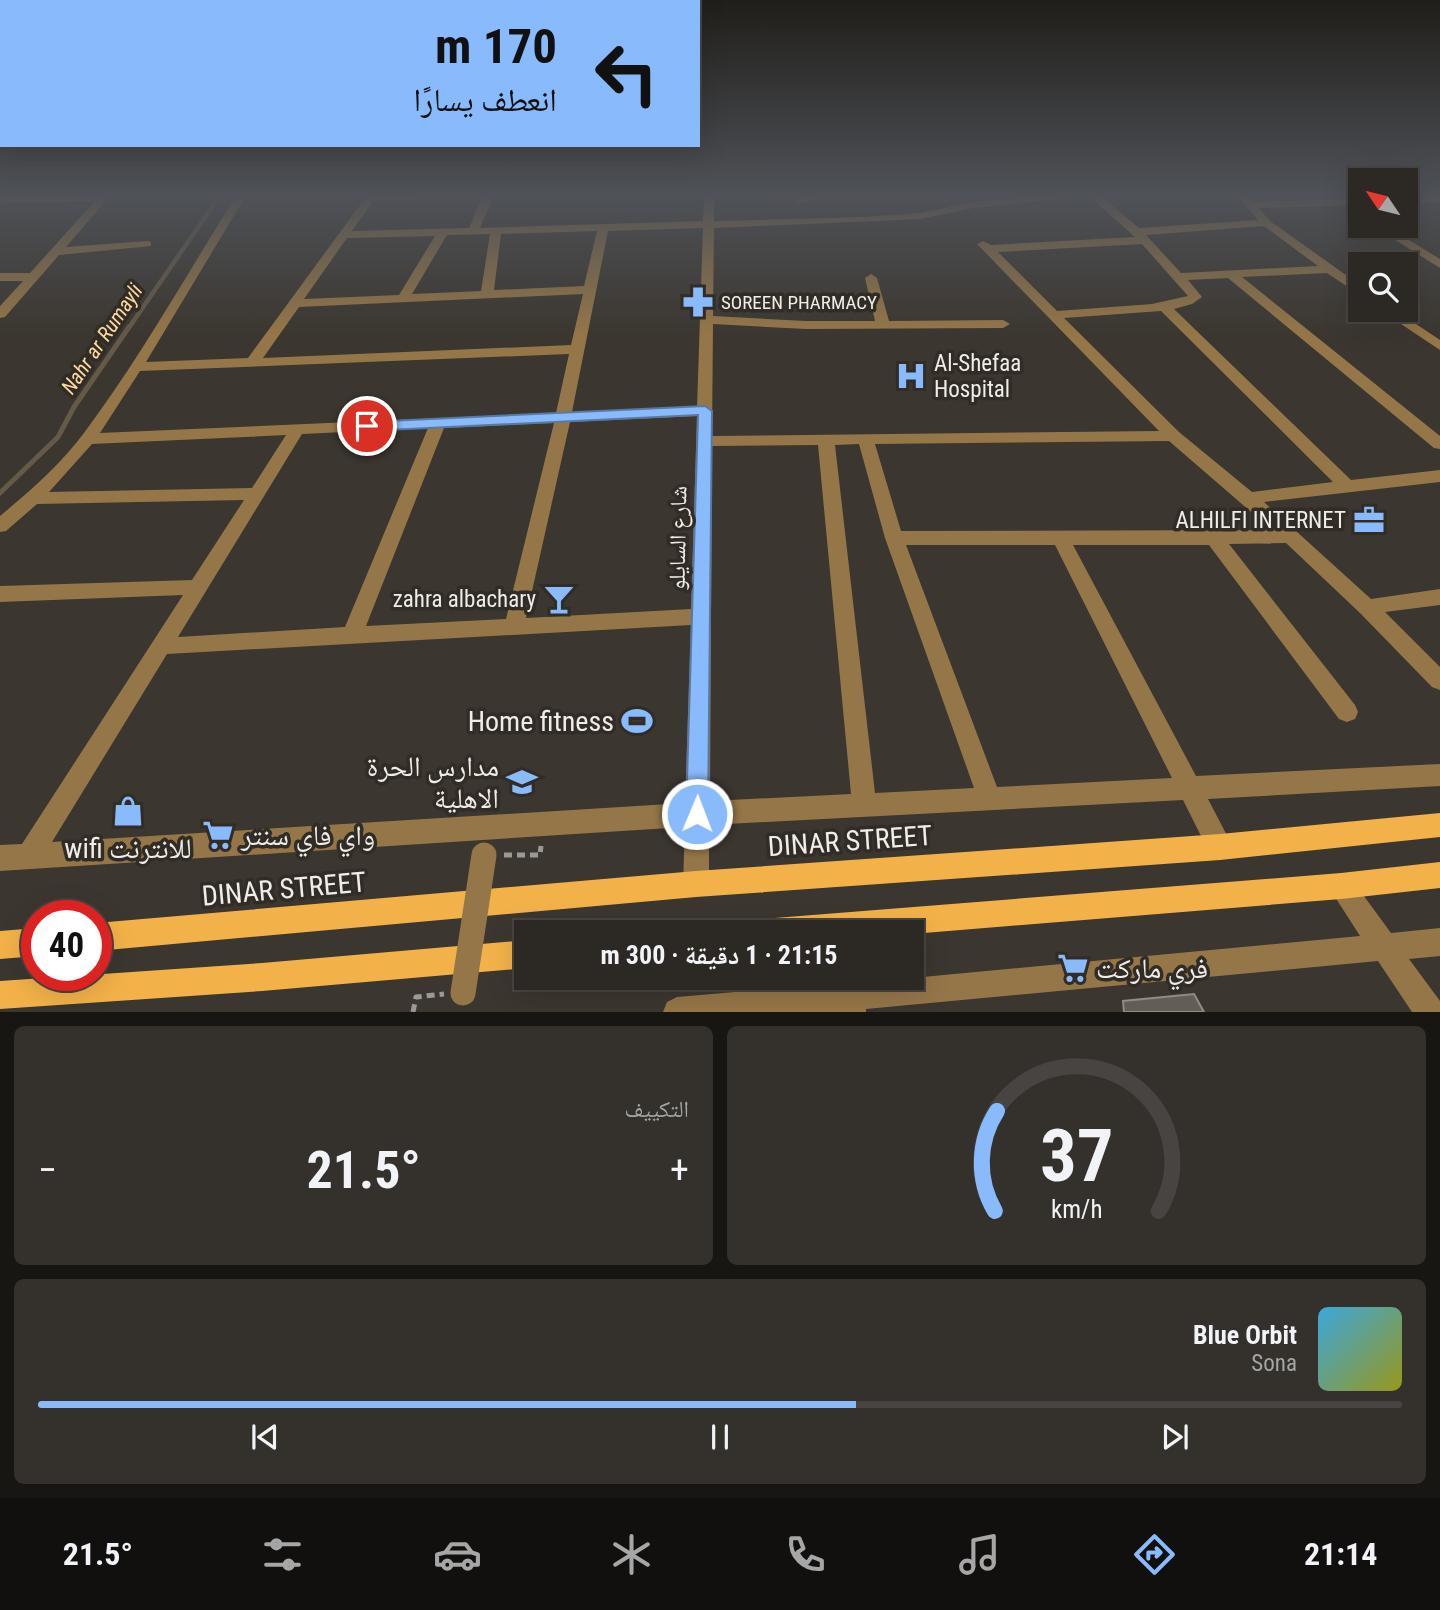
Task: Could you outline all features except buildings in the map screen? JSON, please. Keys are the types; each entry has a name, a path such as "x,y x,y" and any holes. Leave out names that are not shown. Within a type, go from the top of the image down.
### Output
{"main road":[{"name":"DINAR STREET","path":"112,936 696,884 1220,847 1440,825"},
{"path":"924,922 1440,875"},
{"path":"0,945 21,943"},
{"path":"0,995 262,977 514,955"}],"street":[{"path":"0,314 65,241"},
{"path":"0,526 33,498 88,439 213,241"},
{"path":"252,363 341,241"},
{"path":"403,299 437,241"},
{"path":"487,295 494,241"},
{"path":"514,626 563,417 600,241"},
{"name":"شارع السايلو","path":"696,884 708,241"},
{"path":"1059,241 985,246 1173,436 1249,498 1367,607 1440,681"},
{"path":"1053,314 1165,307 1187,304 1196,298 1145,241"},
{"path":"1290,241 1348,283"},
{"path":"1403,241 1440,264"},
{"path":"54,253 147,244"},
{"path":"1179,276 1328,270"},
{"path":"1232,275 1440,444"},
{"path":"0,277 33,277"},
{"path":"872,278 883,325"},
{"path":"296,303 590,290"},
{"path":"1165,307 1348,486"},
{"path":"706,320 751,320 806,325 1003,324"},
{"path":"1405,322 1440,345"},
{"path":"136,367 578,349"},
{"path":"88,439 705,411"},
{"path":"352,635 438,423"},
{"path":"29,856 297,430"},
{"path":"704,441 1173,436"},
{"path":"865,439 894,538 990,800"},
{"path":"826,440 864,806"},
{"path":"1249,498 1440,476"},
{"path":"33,498 257,494"},
{"path":"894,538 1290,536"},
{"path":"1214,538 1347,712"},
{"path":"1061,539 1220,847"},
{"path":"0,594 197,587"},
{"path":"1367,607 1440,597"},
{"path":"160,646 701,616"},
{"path":"0,858 697,814 1440,775"},
{"path":"463,993 484,855"},
{"path":"1341,886 1430,1012"},
{"path":"677,1012 1440,942"}],"path":[{"path":"484,855 540,855"},
{"path":"413,1012 416,997"}],"waterway":[{"name":"Nahr ar Rumayli","path":"128,329 188,241"},
{"name":"Nahr ar Rumayli","path":"0,493 58,437 74,407 129,327"}],"place":[{"name":"SOREEN PHARMACY","path":"698,302"},
{"name":"Al-Shefaa Hospital","path":"911,376"},
{"name":"ALHILFI INTERNET","path":"1369,520"},
{"name":"zahra albachary","path":"559,599"},
{"name":"Home fitness","path":"637,721"},
{"name":"مدارس الحرة الاهلية","path":"522,782"},
{"name":"wifi للانترنت","path":"128,811"},
{"name":"واي فاي سنتر","path":"218,835"},
{"name":"فري ماركت","path":"1073,968"}],"route":[{"path":"367,426 705,411 697,814"}]}
